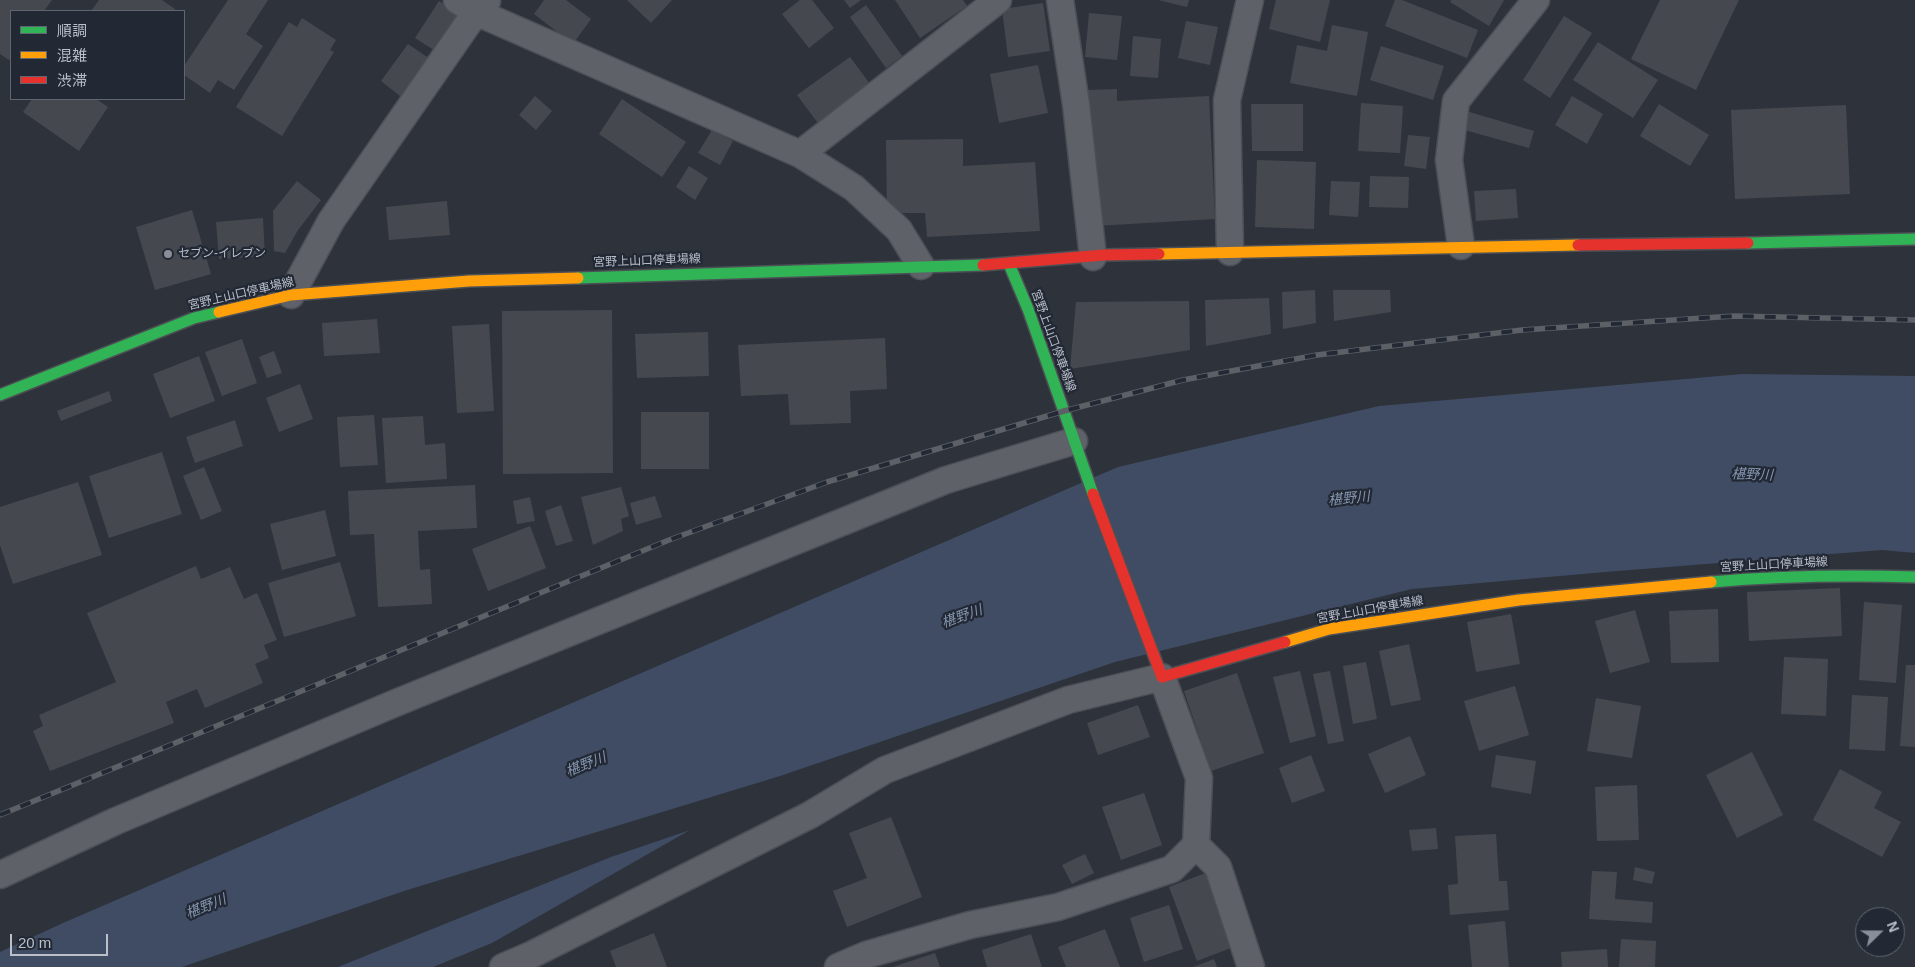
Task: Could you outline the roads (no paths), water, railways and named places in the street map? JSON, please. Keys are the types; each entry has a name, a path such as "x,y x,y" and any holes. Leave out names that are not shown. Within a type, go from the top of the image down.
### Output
{"main road":[{"path":"1009,264 1093,257 1230,252 1461,246 1915,239"},
{"name":"宮野上山口停車場線","path":"0,395 194,318 291,295 469,281 1009,264 1028,309 1077,449 1160,672 1328,629 1518,600 1743,579 1856,575 1915,577"}],"street":[{"path":"800,154 998,0"},
{"path":"1060,0 1076,104 1093,257"},
{"path":"1230,252 1227,100 1250,0"},
{"path":"1461,246 1449,160 1456,101 1536,0"},
{"path":"291,295 331,221 474,4 800,154 854,188 899,230 921,266"},
{"path":"0,875 116,821 398,702 946,480 1077,449"},
{"path":"503,967 531,956 810,815 885,770 1068,700 1160,672 1199,778 1196,845 1172,869 1058,907 970,925 866,955 838,967"},
{"path":"1196,845 1218,867 1251,967"}],"water":[{"name":"椹野川","path":"1742,374 1915,376 1915,553 1882,550 1412,589 1115,662 780,776 404,891 182,967 0,967 0,952 63,923 1118,467 1379,406"},
{"path":"690,830 492,943 433,967 338,967 611,857"}],"railway":[{"path":"0,815 669,540 827,482 1064,411 1183,380 1317,355 1522,330 1734,316 1915,320"}],"place":[{"name":"セブン-イレブン","path":"168,254"}]}
